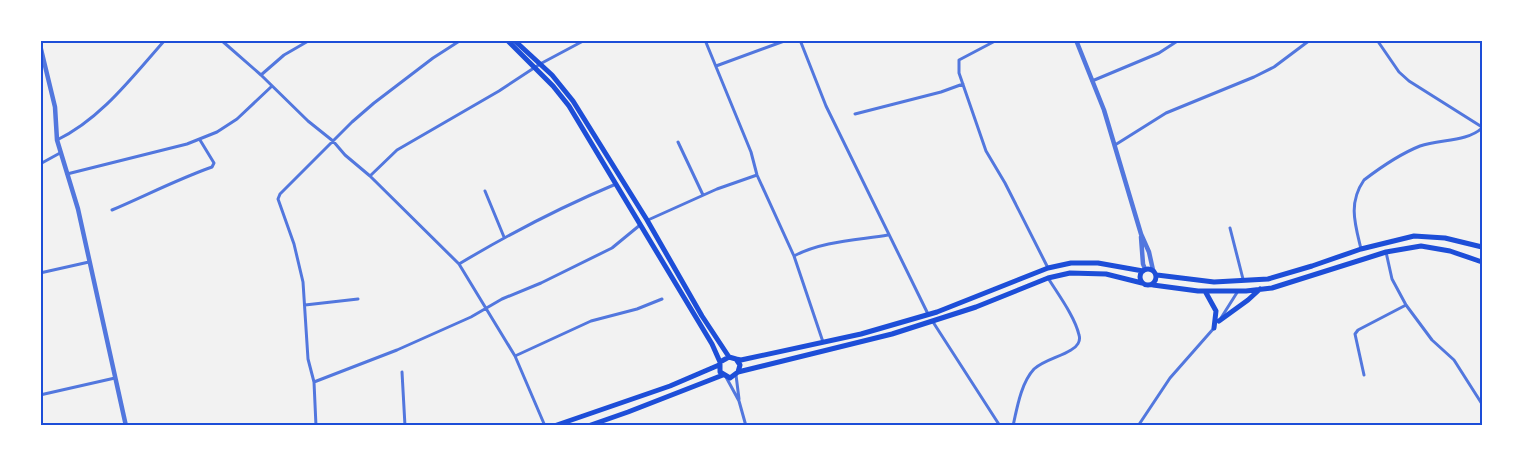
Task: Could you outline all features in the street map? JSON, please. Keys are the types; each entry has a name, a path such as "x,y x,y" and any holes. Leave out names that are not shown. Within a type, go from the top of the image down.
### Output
{"main road":[{"path":"507,40 553,86 569,106 616,184 644,222 702,326 724,376"},
{"path":"514,40 570,96 702,316 729,357 736,359 741,360 861,334 975,298 1048,268 1071,263 1098,263 1214,282 1243,281 1284,275 1361,249 1414,236 1445,238 1482,247"},
{"path":"588,426 724,376 875,340 976,307 1048,278 1070,273 1095,273 1123,277 1147,286 1205,291 1238,291 1287,285 1386,252 1421,246 1441,248 1482,262"},
{"path":"1142,283 1140,275 1144,270"},
{"path":"1153,285 1156,280 1155,273"},
{"path":"1219,321 1260,289"},
{"path":"1205,291 1216,311 1214,328"},
{"path":"555,426 670,386 720,364 729,357"},
{"path":"736,359 740,365 737,374"}],"street":[{"path":"57,140 70,133 107,103 165,40"},
{"path":"221,40 308,121 333,141 459,264 515,356 545,426"},
{"path":"261,75 284,55 310,40"},
{"path":"316,426 314,382 308,359 305,305 299,263 278,199 280,194 333,141 374,103 433,58 461,40"},
{"path":"370,176 397,150 499,91 540,64 585,40"},
{"path":"705,40 751,152 757,175 794,256 823,342"},
{"path":"716,66 787,40"},
{"path":"800,40 826,106 928,314"},
{"path":"997,40 958,60 959,74 986,151 1005,183 1048,268"},
{"path":"1076,40 1115,145 1155,273"},
{"path":"1092,81 1159,53 1179,40"},
{"path":"1115,145 1166,113 1274,67 1310,40"},
{"path":"1361,249 1353,217 1353,207 1359,187 1364,180 1409,151 1439,141 1470,136 1482,128 1409,81 1399,72 1377,40"},
{"path":"40,45 54,107 57,140 78,209 126,426"},
{"path":"855,114 941,92 963,84"},
{"path":"67,174 200,140 225,129 272,86"},
{"path":"112,210 179,179 212,167 214,163 200,140"},
{"path":"678,142 703,195"},
{"path":"40,164 60,153"},
{"path":"314,382 446,329 612,248 644,222 703,195 757,175"},
{"path":"459,264 504,237 580,199 616,184"},
{"path":"485,191 504,237"},
{"path":"1230,228 1243,281"},
{"path":"1141,234 1144,270"},
{"path":"794,256 808,250 888,235"},
{"path":"1386,252 1392,279 1406,305 1432,340 1454,360 1482,404"},
{"path":"40,273 89,262"},
{"path":"1013,426 1018,403 1032,372 1079,343 1080,337 1072,319 1048,278"},
{"path":"1144,426 1139,424 1170,378 1214,328 1238,291"},
{"path":"305,305 358,299"},
{"path":"515,356 591,321 637,309 662,299"},
{"path":"1364,375 1355,334 1358,330 1406,305"},
{"path":"933,322 1000,426"},
{"path":"402,372 405,426"},
{"path":"737,374 739,401 746,426"},
{"path":"724,376 739,401"},
{"path":"40,395 116,378"},
{"path":"606,418 607,426"}]}
